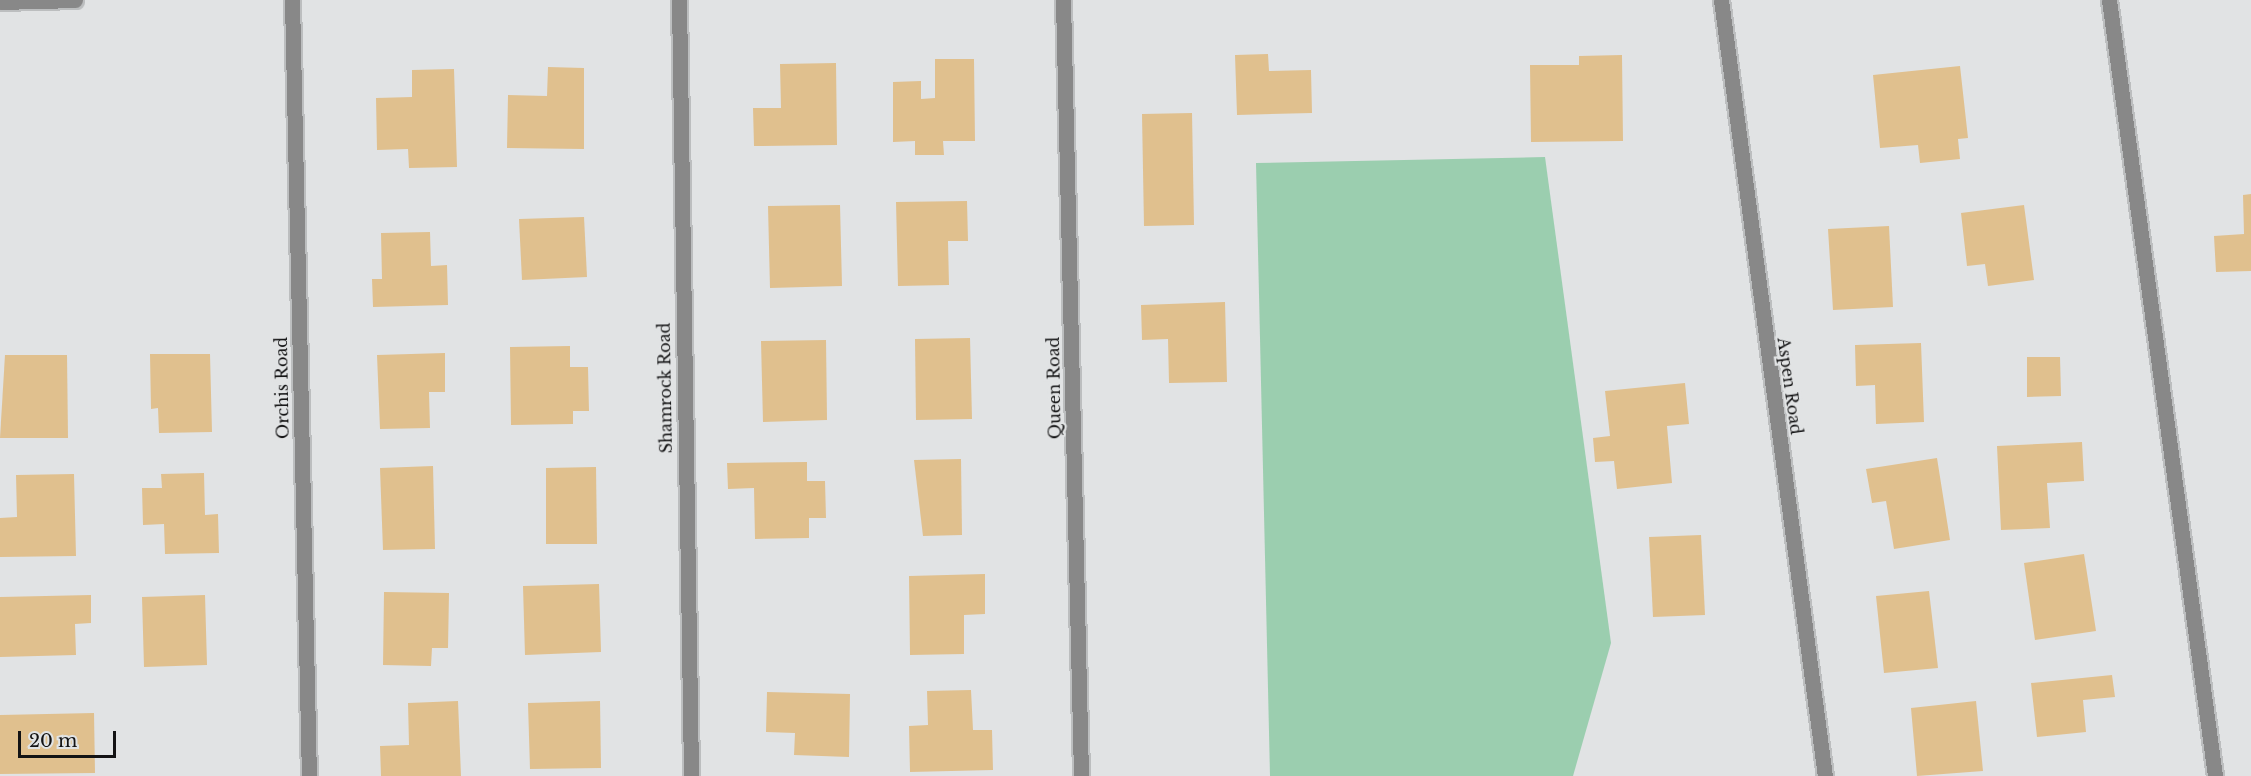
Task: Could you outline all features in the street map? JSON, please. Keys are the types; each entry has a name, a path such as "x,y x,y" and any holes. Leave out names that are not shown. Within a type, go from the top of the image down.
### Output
{"street":[{"path":"0,2 75,0"},
{"name":"Orchis Road","path":"292,0 309,776"},
{"name":"Shamrock Road","path":"679,0 691,776"},
{"name":"Queen Road","path":"1063,0 1081,776"},
{"name":"Aspen Road","path":"1721,0 1825,776"},
{"path":"2109,0 2215,776"}],"green space":[{"path":"1545,157 1611,643 1573,776 1270,776 1256,163"}],"building":[{"path":"1268,54 1269,71 1311,70 1312,113 1237,115 1235,55"},
{"path":"1622,55 1623,141 1531,142 1530,65 1579,65 1579,56"},
{"path":"935,59 974,59 975,141 943,141 944,155 915,155 915,141 893,142 893,82 921,81 921,99 935,98"},
{"path":"836,63 837,145 754,146 753,108 781,108 780,64"},
{"path":"1960,66 1968,138 1958,139 1960,159 1920,163 1918,145 1880,148 1873,75"},
{"path":"548,67 584,68 584,149 507,148 508,95 547,96"},
{"path":"454,69 457,167 409,168 408,149 377,150 376,98 412,97 412,70"},
{"path":"1192,113 1194,225 1144,226 1142,114"},
{"path":"2251,194 2251,271 2216,272 2214,236 2244,234 2243,195"},
{"path":"967,201 968,241 948,241 949,285 898,286 896,202"},
{"path":"840,205 842,286 770,288 768,206"},
{"path":"2024,205 2034,280 1988,286 1985,264 1967,266 1961,213"},
{"path":"584,217 587,277 522,280 519,219"},
{"path":"1889,226 1893,307 1833,310 1828,229"},
{"path":"430,232 431,266 447,265 448,305 373,307 372,279 382,279 381,233"},
{"path":"1225,302 1227,382 1169,383 1168,339 1142,340 1141,305"},
{"path":"970,338 972,419 916,420 915,339"},
{"path":"826,340 827,420 763,422 761,341"},
{"path":"1921,343 1924,422 1876,424 1875,385 1856,386 1855,345"},
{"path":"570,346 570,367 588,367 589,411 573,411 573,424 511,425 510,347"},
{"path":"445,353 445,392 429,392 430,428 380,429 377,355"},
{"path":"150,354 210,354 212,432 159,433 158,408 151,409"},
{"path":"5,355 67,355 68,438 0,438"},
{"path":"2027,357 2060,357 2061,396 2027,397"},
{"path":"1685,383 1689,424 1667,426 1672,483 1617,489 1614,461 1595,462 1593,438 1610,436 1605,391"},
{"path":"2082,442 2084,481 2047,483 2050,528 2001,530 1997,446"},
{"path":"1937,458 1950,540 1894,549 1886,501 1872,503 1866,469"},
{"path":"961,459 962,535 923,536 914,460"},
{"path":"807,462 807,481 825,481 826,518 809,518 809,538 755,539 754,488 728,489 727,463"},
{"path":"433,466 435,549 383,550 380,468"},
{"path":"596,467 597,544 546,544 546,468"},
{"path":"204,473 205,515 218,514 219,553 165,554 164,524 143,525 142,488 162,488 161,474"},
{"path":"74,474 76,556 0,557 0,518 17,517 16,475"},
{"path":"1701,535 1705,615 1653,617 1649,537"},
{"path":"2084,554 2096,631 2035,640 2024,563"},
{"path":"985,574 985,614 964,615 964,654 910,655 909,576"},
{"path":"599,584 601,652 525,655 523,586"},
{"path":"1929,591 1938,668 1884,673 1876,596"},
{"path":"384,592 449,593 448,648 432,648 431,666 383,665"},
{"path":"91,595 91,623 75,624 76,655 0,657 0,597"},
{"path":"205,595 207,665 144,667 142,597"},
{"path":"2112,675 2115,697 2083,700 2086,732 2037,737 2031,683"},
{"path":"971,690 973,730 992,730 993,770 910,772 909,726 928,725 927,691"},
{"path":"767,692 850,694 849,757 794,755 795,733 766,732"},
{"path":"458,701 461,776 381,776 380,746 409,745 408,703"},
{"path":"600,701 601,768 530,769 528,703"},
{"path":"1976,701 1983,771 1917,776 1911,708"},
{"path":"94,713 95,773 0,774 0,715"}]}
